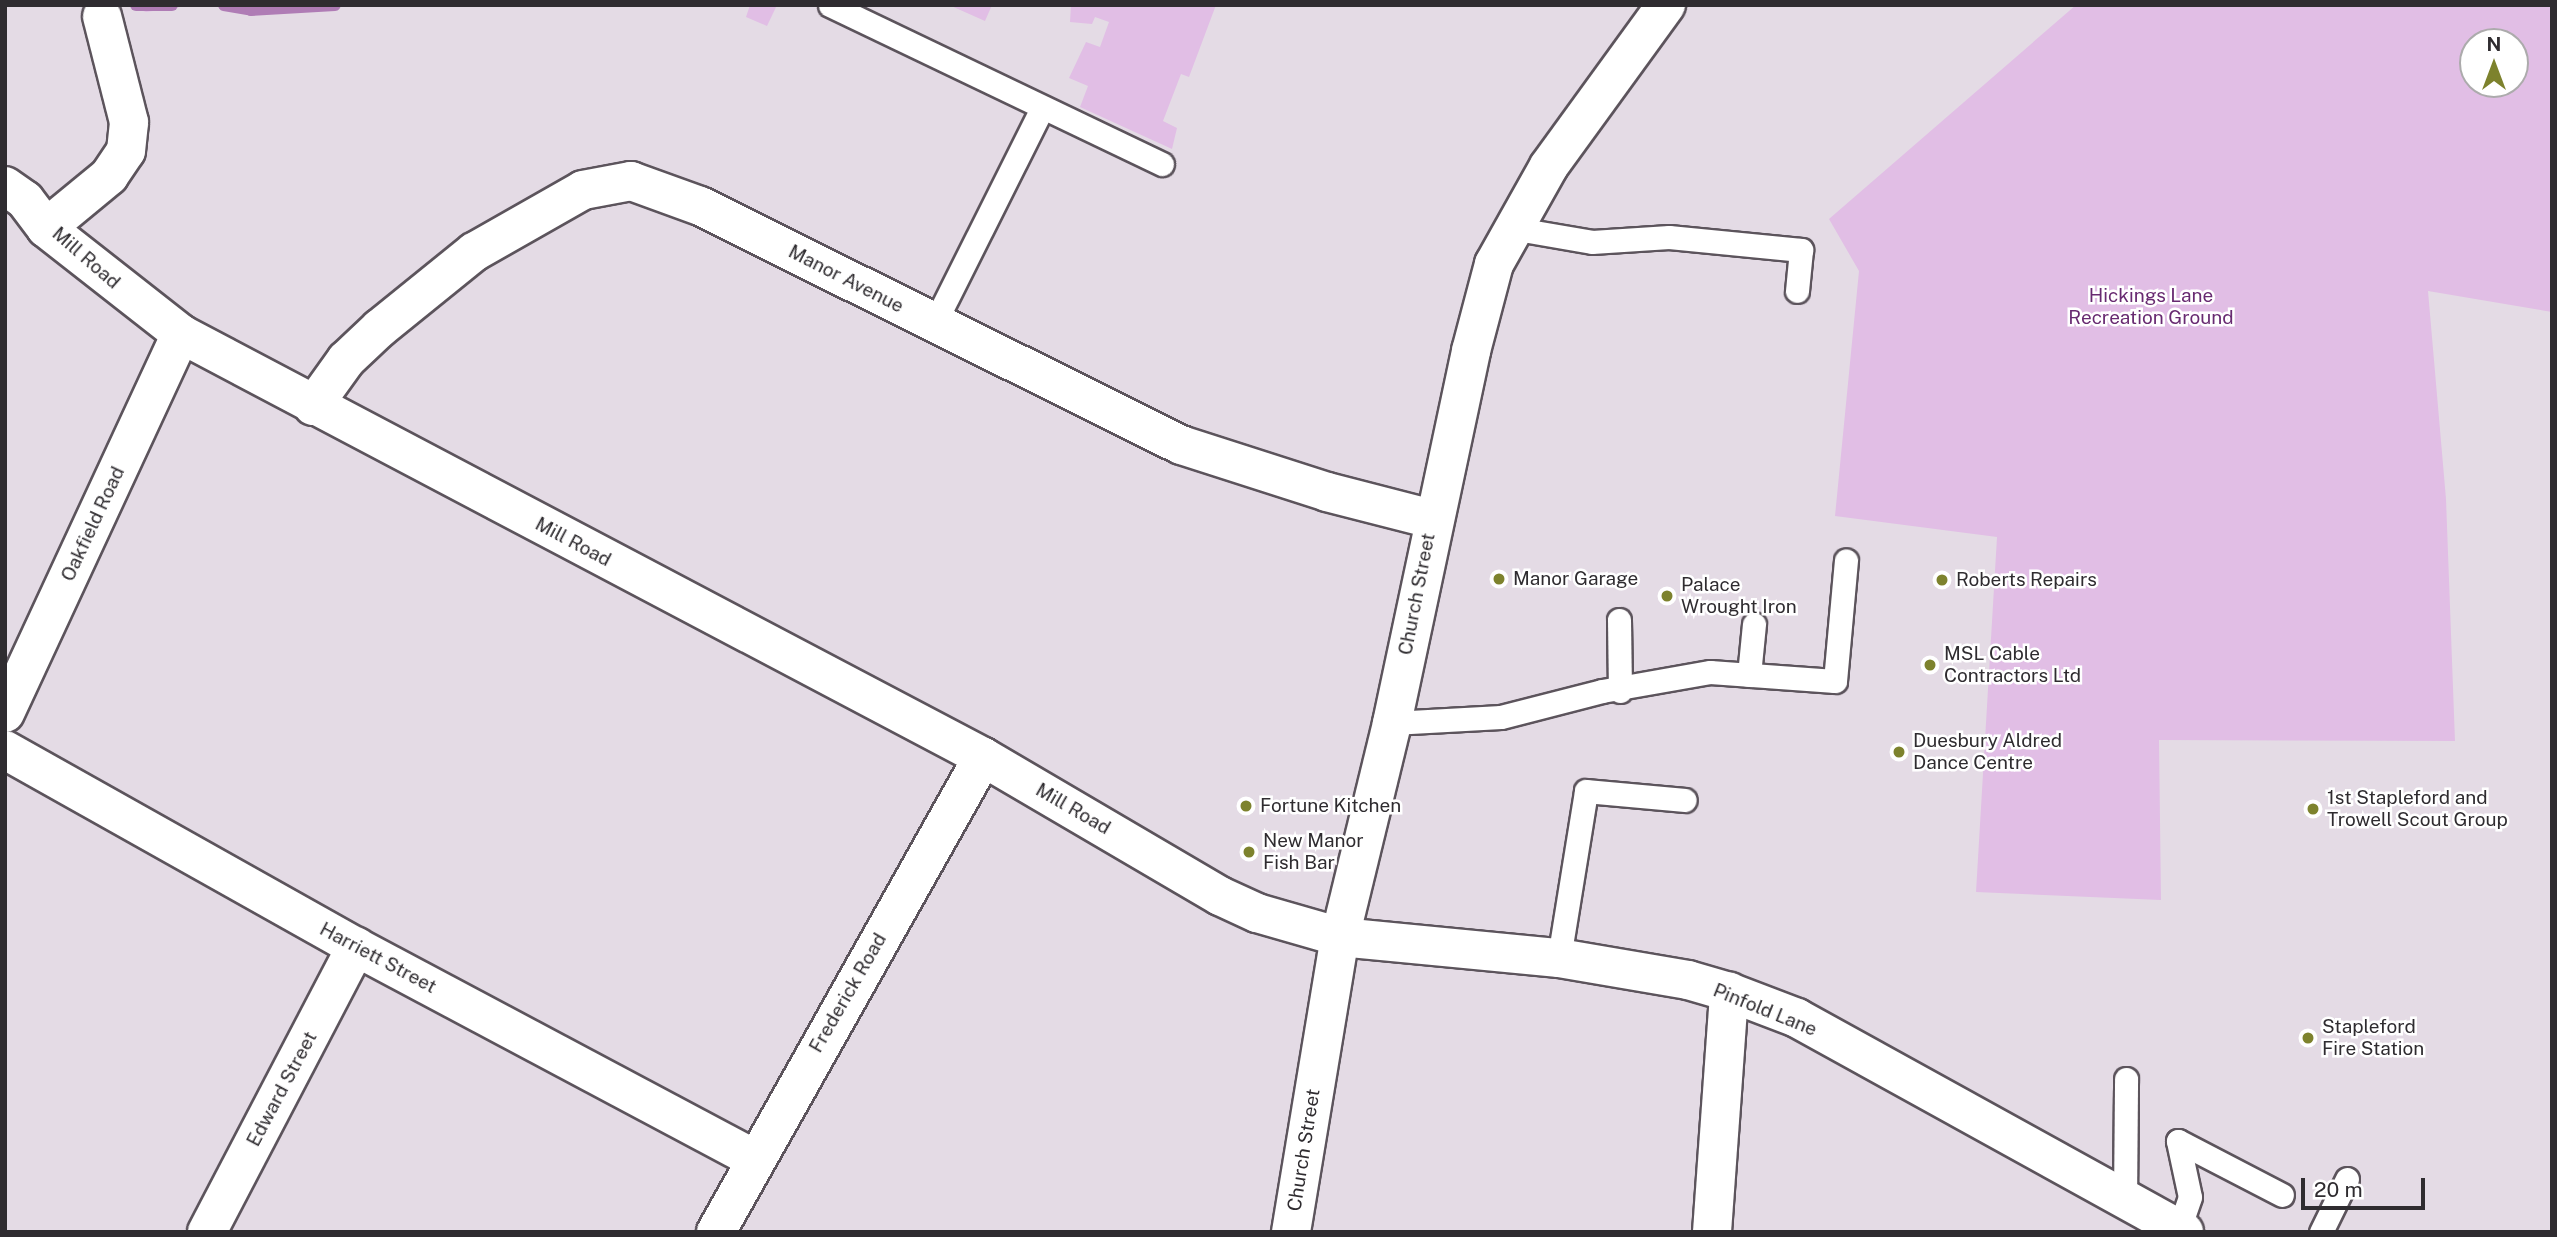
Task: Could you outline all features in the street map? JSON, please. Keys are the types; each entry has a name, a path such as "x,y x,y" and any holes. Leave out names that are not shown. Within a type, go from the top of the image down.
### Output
{"street":[{"name":"Church Street","path":"1291,1232 1340,937 1392,723 1432,519 1491,277 1511,228 1549,166 1666,5"},
{"name":"Mill Road","path":"20,205 108,176 126,151 129,122 102,16"},
{"name":"Manor Avenue","path":"313,406 346,360 380,328 474,252 583,191 631,181 700,206 1181,445 1327,492 1432,519"},
{"name":"Mill Road","path":"20,205 181,334 313,406 983,757 1220,895 1257,913 1340,937"},
{"name":"Oakfield Road","path":"5,713 181,334"},
{"name":"Harriett Street","path":"5,750 356,947 754,1159"},
{"name":"Frederick Road","path":"716,1232 754,1159 983,757"},
{"name":"Pinfold Lane","path":"1340,937 1559,958 1688,981 1729,992 1797,1018 2129,1214 2182,1230"},
{"name":"Edward Street","path":"207,1232 356,947"},
{"path":"1712,1232 1729,992"}],"lane":[{"path":"831,5 1163,164"},
{"path":"934,324 1042,108"},
{"path":"1511,228 1592,242 1670,237 1801,250 1797,291"},
{"path":"1392,723 1501,717 1602,691 1620,691 1710,672 1835,681 1846,561"},
{"path":"1619,620 1620,691"},
{"path":"1749,675 1754,624"},
{"path":"1559,958 1586,791 1685,800"},
{"path":"2126,1079 2129,1214"},
{"path":"2182,1230 2190,1197 2178,1141 2282,1195"},
{"path":"2321,1232 2347,1179"}],"green space":[{"path":"127,5 194,5 146,12"},
{"path":"208,5 345,5 309,12 249,12"},
{"path":"750,5 777,5 767,26 746,17"},
{"path":"949,5 992,5 985,21"},
{"path":"1071,5 1216,5 1189,77 1181,74 1163,121 1177,128 1172,149 1080,107 1088,86 1069,78 1086,42 1100,47 1109,22 1095,17 1092,24 1070,22"},
{"name":"Hickings Lane Recreation Ground","path":"2076,5 2552,5 2552,312 2428,291 2446,499 2455,741 2159,740 2161,900 1976,892 1997,537 1835,516 1859,271 1829,219"}],"waterway":[{"path":"136,5 172,5"},
{"path":"224,5 251,10 335,5"}],"place":[{"name":"Manor Garage","path":"1499,579"},
{"name":"Roberts Repairs","path":"1942,580"},
{"name":"Palace Wrought Iron","path":"1667,596"},
{"name":"MSL Cable Contractors Ltd","path":"1930,665"},
{"name":"Duesbury Aldred Dance Centre","path":"1899,752"},
{"name":"Fortune Kitchen","path":"1246,806"},
{"name":"1st Stapleford and Trowell Scout Group","path":"2313,809"},
{"name":"New Manor Fish Bar","path":"1249,852"},
{"name":"Stapleford Fire Station","path":"2308,1038"}]}
